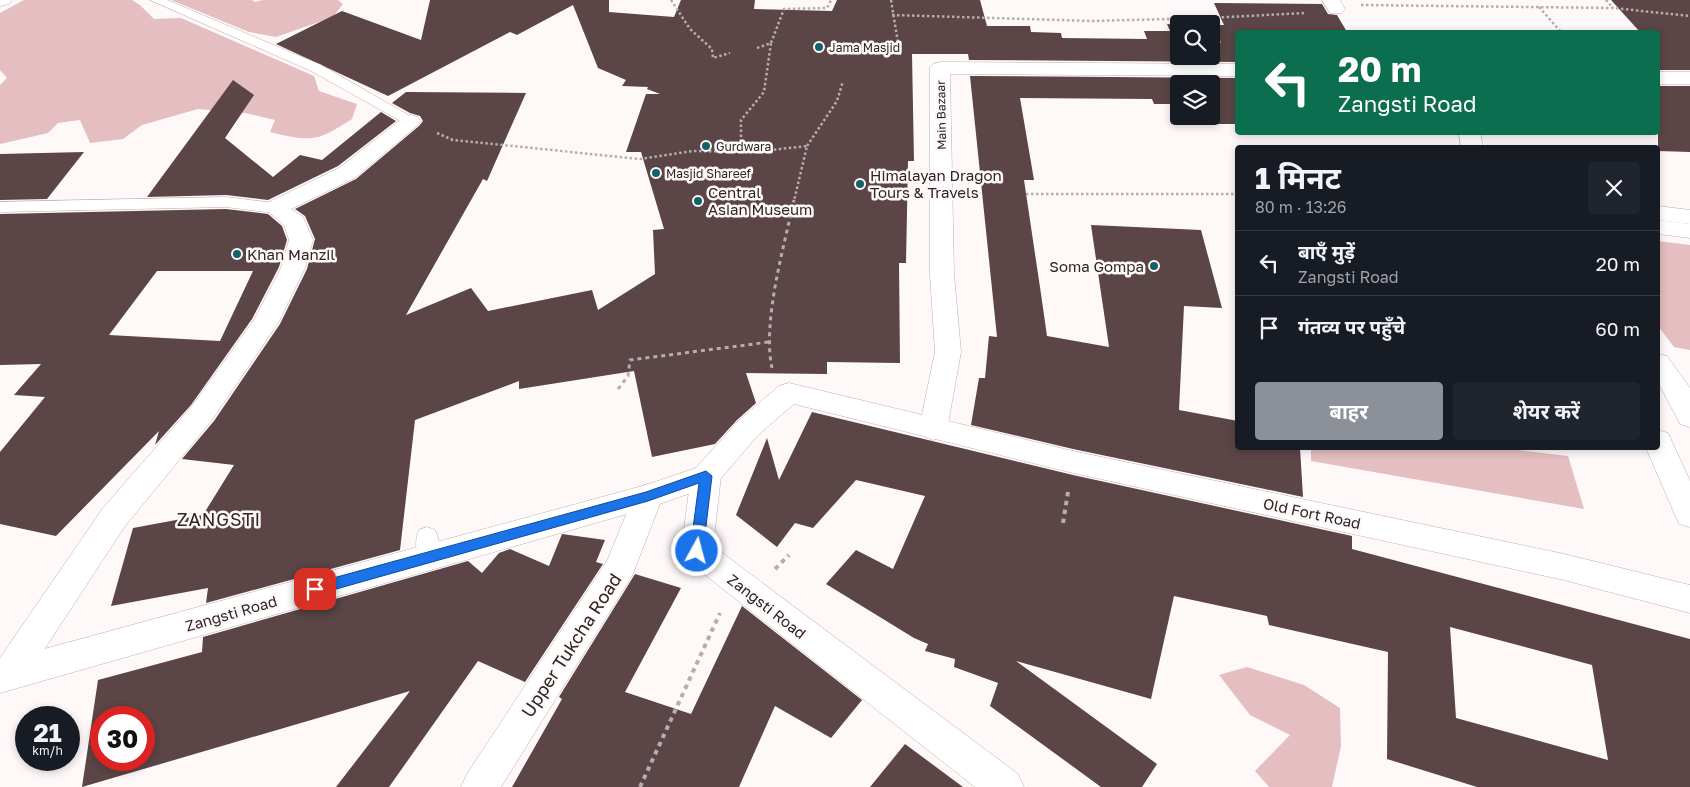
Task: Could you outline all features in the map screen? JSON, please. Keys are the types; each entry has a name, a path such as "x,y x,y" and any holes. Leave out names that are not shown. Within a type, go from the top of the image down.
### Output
{"street":[{"name":"Main Bazaar","path":"933,429 948,352 942,275 940,68 1235,70"},
{"path":"1660,78 1690,78"},
{"path":"5,676 114,517 202,413 265,323 293,268 301,240 295,222 275,208 347,173 412,121"},
{"path":"1660,213 1690,217"},
{"path":"1660,227 1690,231"},
{"path":"1660,366 1676,388 1690,417"},
{"path":"706,476 748,428 790,393"},
{"name":"Old Fort Road","path":"790,393 1083,464 1564,567 1690,599"},
{"path":"1660,446 1690,515"},
{"name":"Zangsti Road","path":"5,676 428,547 648,496 706,476 697,551 1005,787"},
{"name":"Upper Tukcha Road","path":"480,787 621,567 648,496"}],"lane":[{"path":"156,0 316,68 412,121"},
{"path":"0,208 226,202 275,208"}],"path":[{"path":"671,0 690,29 712,49 713,58 730,53"},
{"path":"740,152 741,120 764,92 771,43 784,9 827,8 831,0"},
{"path":"890,0 900,55"},
{"path":"1606,0 1613,8"},
{"path":"1220,17 1334,5 1613,8 1690,16"},
{"path":"1539,7 1559,30"},
{"path":"892,15 1092,21 1170,19"},
{"path":"1220,40 1235,70"},
{"path":"756,48 771,43"},
{"path":"790,393 768,364 778,267 807,146 837,101 842,80"},
{"path":"412,121 453,140 640,159 693,151 740,152 807,146"},
{"path":"1026,194 1235,194"},
{"path":"618,389 628,376 630,360 769,342"},
{"path":"640,787 735,581"}],"shaded area":[{"path":"24,0 132,0 154,19 181,18 314,76 319,91 357,104 352,119 321,136 305,138 270,132 275,120 245,113 198,109 142,125 123,139 90,143 80,120 58,123 48,133 0,144 0,85 7,78 0,70 0,13"},
{"path":"171,0 252,0 255,2 263,0 338,0 343,4 333,17 276,37 249,32"},
{"path":"1660,241 1690,245 1690,350 1674,347 1660,329"},
{"path":"1311,450 1518,450 1568,456 1584,509 1311,461"},
{"path":"1247,667 1304,685 1340,708 1341,746 1332,787 1269,787 1255,771 1290,735 1250,715 1219,675"}],"building":[{"path":"430,0 609,0 609,12 674,17 681,0 755,0 754,9 832,11 837,0 980,0 987,26 1030,26 1031,32 1061,33 1062,38 1147,39 1144,31 1170,31 1170,61 969,60 968,54 912,54 914,161 908,161 906,263 899,263 900,363 827,362 827,374 746,373 756,403 715,444 652,457 634,371 519,389 519,381 415,420 400,550 206,603 208,588 111,606 133,528 203,515 234,465 182,459 214,421 280,324 307,269 315,239 305,216 295,209 356,179 419,126 423,121 420,116 392,103 406,92 526,93 487,181 483,179 406,315 471,288 488,311 592,290 598,310 655,274 653,230 664,229 641,152 626,152 646,94 660,94 647,89 648,87 622,86 626,80 598,68 573,5 517,35 510,32 388,96 276,44 342,11 421,40"},
{"path":"1611,0 1690,0 1690,70 1660,70 1660,30 1638,30"},
{"path":"1214,3 1322,4 1328,14 1337,15 1346,30 1235,30 1235,62 1220,62 1220,25 1224,25"},
{"path":"970,76 1170,77 1170,104 1154,104 1152,99 1020,98 1034,180 1024,180 1047,336 1109,347 1091,225 1201,230 1222,308 1184,306 1179,410 1235,420 1235,450 1300,450 1303,497 1073,449 971,425 979,378 985,378 989,336 997,337"},
{"path":"1220,78 1235,78 1235,124 1220,124"},
{"path":"233,80 254,95 225,138 273,177 300,155 322,160 381,112 396,121 338,166 268,200 226,195 147,197"},
{"path":"1660,86 1690,86 1690,152 1660,151 1660,145 1658,145 1658,135 1660,135"},
{"path":"84,152 47,199 0,200 0,154"},
{"path":"226,209 268,214 282,226 287,240 279,267 252,319 191,405 155,445 159,431 56,536 0,524 0,452 45,397 14,395 41,364 0,365 0,214","holes":["157,271 253,271 220,341 109,335"]},
{"path":"812,412 1073,475 1352,536 1352,549 1690,639 1690,787 1477,787 1387,759 1388,652 1269,625 1267,616 1174,596 1151,699 1016,661 1157,764 1142,787 1101,787 990,706 998,683 954,667 955,659 925,651 928,644 914,638 826,584 856,550 893,569 925,496 856,480 813,528 795,523 777,547 736,515 767,438 779,480","holes":["1450,627 1592,665 1608,760 1456,718"]},
{"path":"562,534 605,540 596,562 603,564 525,682 478,661 389,787 336,787 410,691 155,766 155,706 94,706 98,680 202,652 203,637 468,561 482,573 499,553 510,549 549,566"},
{"path":"635,574 681,588 625,692 691,714 742,606 862,700 831,738 775,706 739,787 512,787 562,699 559,697"},
{"path":"90,734 90,771 137,771 82,787"},
{"path":"905,744 963,787 870,787"}],"place":[{"name":"Jama Masjid","path":"819,47"},
{"name":"Gurdwara","path":"706,146"},
{"name":"Masjid Shareef","path":"656,173"},
{"name":"Himalayan Dragon Tours & Travels","path":"860,184"},
{"name":"Central Asian Museum","path":"698,201"},
{"name":"Khan Manzil","path":"237,254"},
{"name":"Soma Gompa","path":"1154,266"}],"district":[{"name":"ZANGSTI","path":"219,519"}],"route":[{"path":"315,589 648,496 706,476 697,551"}]}
